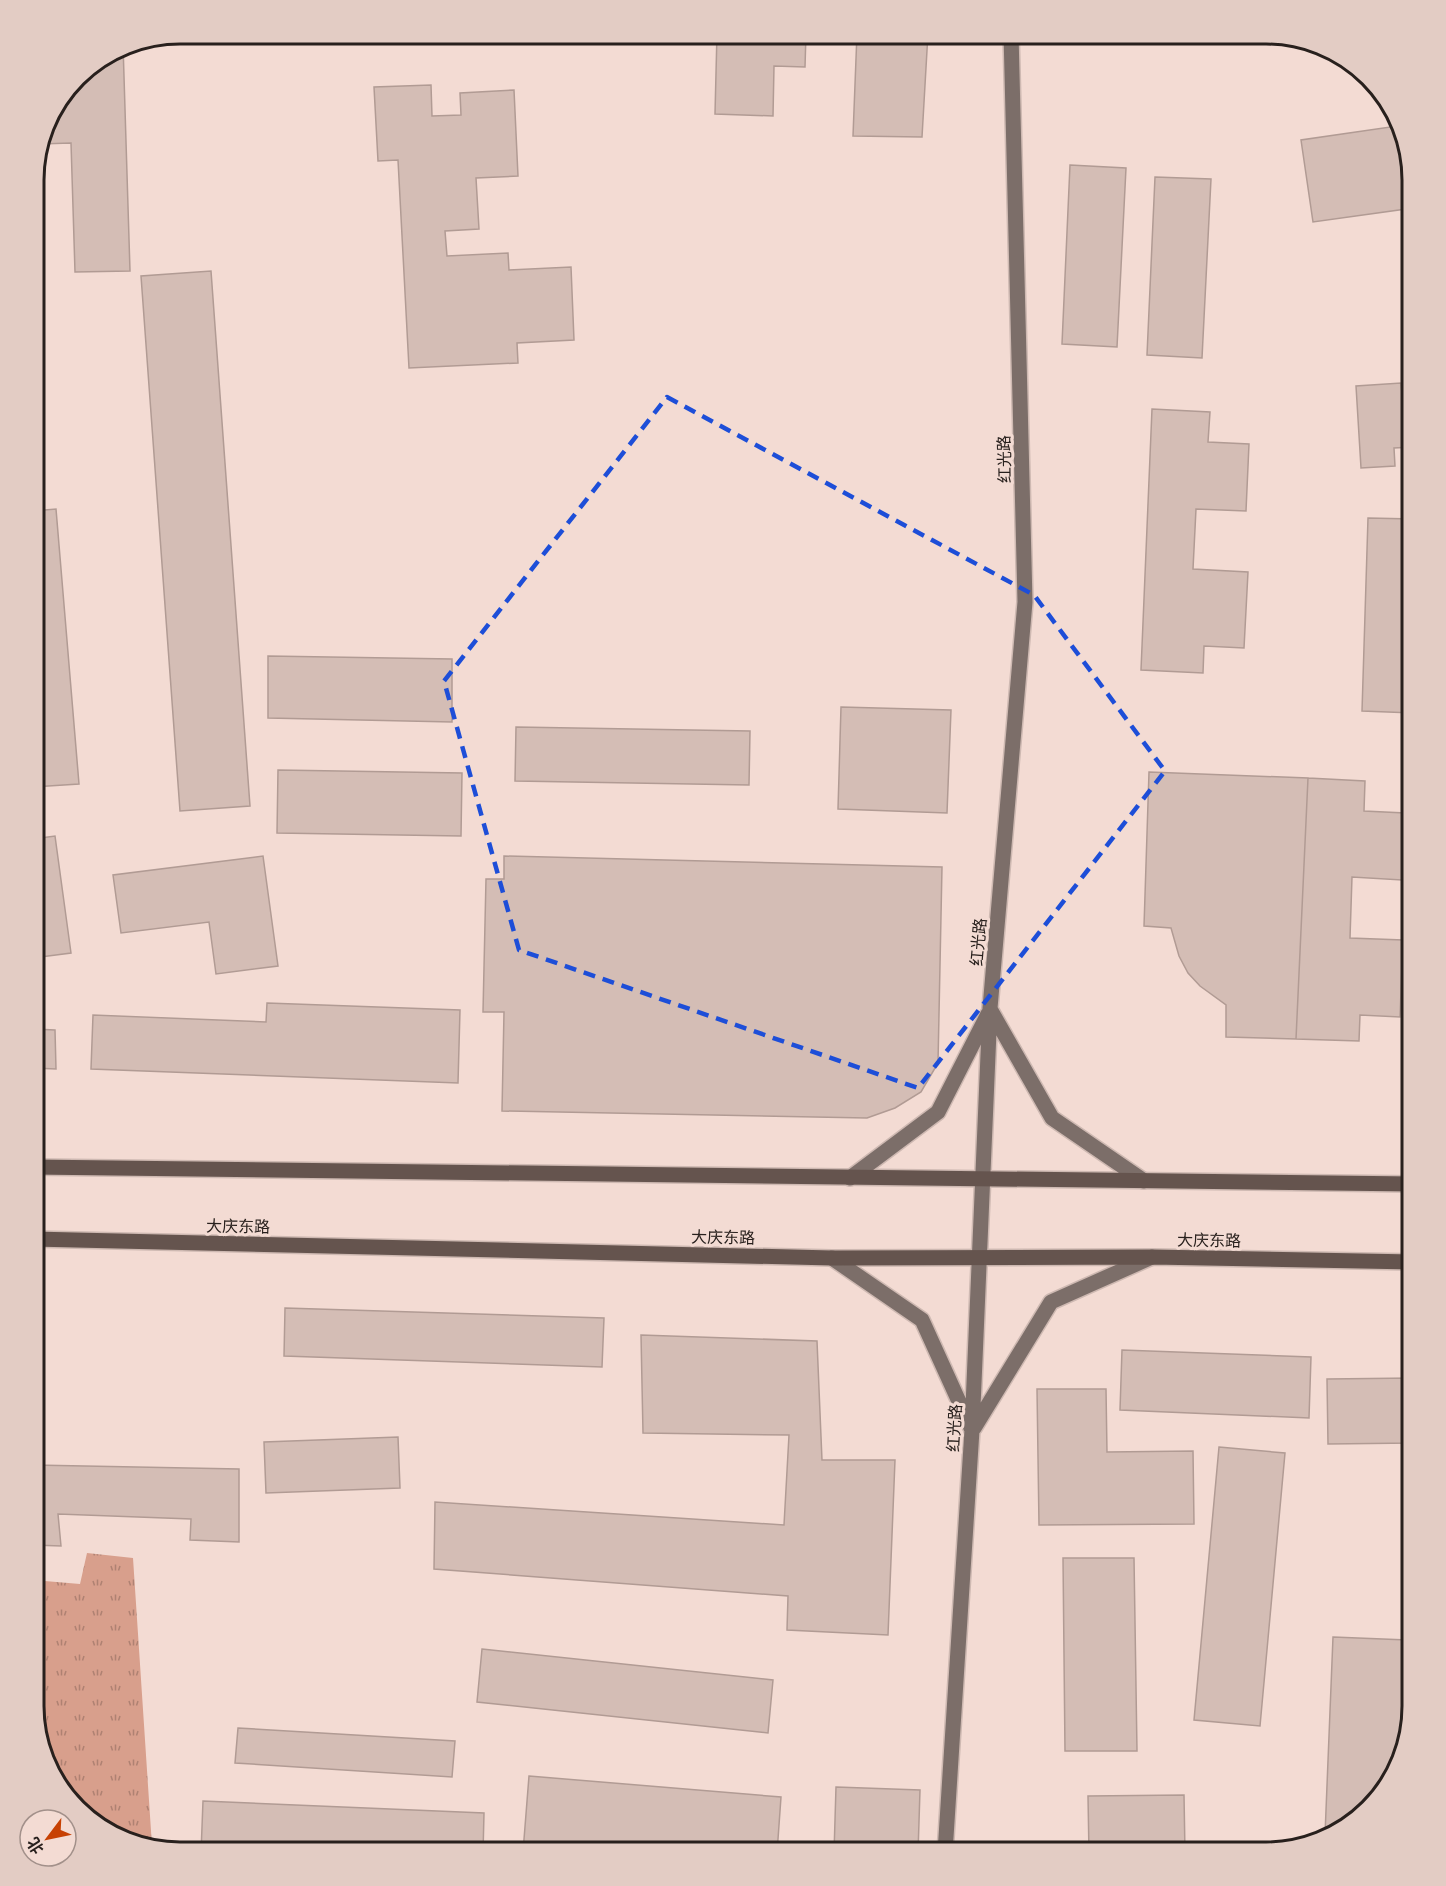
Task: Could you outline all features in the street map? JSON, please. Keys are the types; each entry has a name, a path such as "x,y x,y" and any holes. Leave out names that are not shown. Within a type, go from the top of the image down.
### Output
{"main road":[{"path":"44,1167 1402,1184"},
{"name":"大庆东路","path":"44,1239 832,1258 1153,1257 1402,1262"}],"street":[{"name":"红光路","path":"946,1842 972,1430 990,1008 1025,602 1011,44"},
{"path":"850,1178 938,1112 990,1008"},
{"path":"990,1008 1052,1118 1144,1181"},
{"path":"972,1430 1051,1302 1153,1257"},
{"path":"832,1258 922,1320 972,1430"}],"highlighted area":[{"path":"667,397 1034,595 1165,771 918,1088 519,950 444,681"}],"green space":[{"path":"87,1553 133,1558 152,1840 104,1820 77,1796 58,1767 46,1733 44,1581 80,1584"}],"building":[{"path":"717,44 806,44 805,67 774,66 773,116 715,114"},
{"path":"857,44 927,44 922,137 853,136"},
{"path":"123,56 130,271 75,272 71,143 48,144 66,104 90,77"},
{"path":"431,85 432,116 461,115 460,93 514,90 518,176 476,178 479,229 445,231 447,256 508,253 509,270 571,267 574,340 517,343 518,363 409,368 398,160 378,161 374,87"},
{"path":"1392,127 1401,162 1402,210 1313,222 1301,140"},
{"path":"1070,165 1126,168 1117,347 1062,344"},
{"path":"1155,177 1211,179 1202,358 1147,355"},
{"path":"211,271 250,806 180,811 141,276"},
{"path":"1401,383 1402,448 1394,448 1395,466 1361,468 1356,386"},
{"path":"1152,409 1210,412 1208,442 1249,444 1246,511 1196,509 1193,569 1248,572 1244,648 1204,646 1203,673 1141,670"},
{"path":"56,509 79,784 44,786 44,510"},
{"path":"1368,518 1402,519 1402,713 1362,711"},
{"path":"268,656 452,659 452,722 268,718"},
{"path":"841,707 951,710 947,813 838,809"},
{"path":"516,727 750,731 749,785 515,781"},
{"path":"278,770 462,773 461,836 277,833"},
{"path":"1149,772 1308,778 1296,1039 1226,1037 1226,1005 1200,986 1188,973 1179,956 1171,928 1144,926"},
{"path":"1308,778 1365,781 1364,811 1402,813 1402,880 1352,877 1350,938 1402,940 1400,1017 1360,1015 1359,1041 1296,1039"},
{"path":"55,836 71,953 44,957 44,838"},
{"path":"263,856 278,966 216,974 209,922 121,933 113,875"},
{"path":"504,856 942,867 938,1063 921,1092 895,1108 867,1118 502,1111 504,1012 483,1012 486,879 504,879"},
{"path":"267,1003 460,1010 458,1083 91,1069 93,1015 266,1022"},
{"path":"44,1030 55,1030 56,1069 44,1068"},
{"path":"285,1308 604,1318 602,1367 284,1356"},
{"path":"641,1335 817,1341 822,1460 895,1460 888,1635 787,1630 788,1596 434,1569 435,1502 784,1525 789,1435 643,1433"},
{"path":"1122,1350 1311,1357 1309,1418 1120,1410"},
{"path":"1402,1378 1402,1443 1328,1444 1327,1379"},
{"path":"1037,1389 1106,1389 1107,1452 1193,1451 1194,1524 1039,1525"},
{"path":"398,1437 400,1488 266,1493 264,1442"},
{"path":"1219,1447 1285,1453 1260,1726 1194,1720"},
{"path":"44,1465 239,1469 239,1542 190,1540 191,1519 58,1514 61,1546 44,1545"},
{"path":"1063,1558 1134,1558 1137,1751 1065,1751"},
{"path":"1333,1637 1402,1640 1401,1724 1392,1759 1384,1775 1363,1803 1342,1820 1325,1829"},
{"path":"482,1649 773,1680 768,1733 477,1702"},
{"path":"238,1728 455,1741 452,1777 235,1763"},
{"path":"529,1776 781,1797 778,1842 524,1842"},
{"path":"836,1787 920,1790 918,1842 834,1842"},
{"path":"1184,1795 1185,1842 1089,1842 1088,1796"},
{"path":"203,1801 484,1813 483,1842 201,1842"}]}
